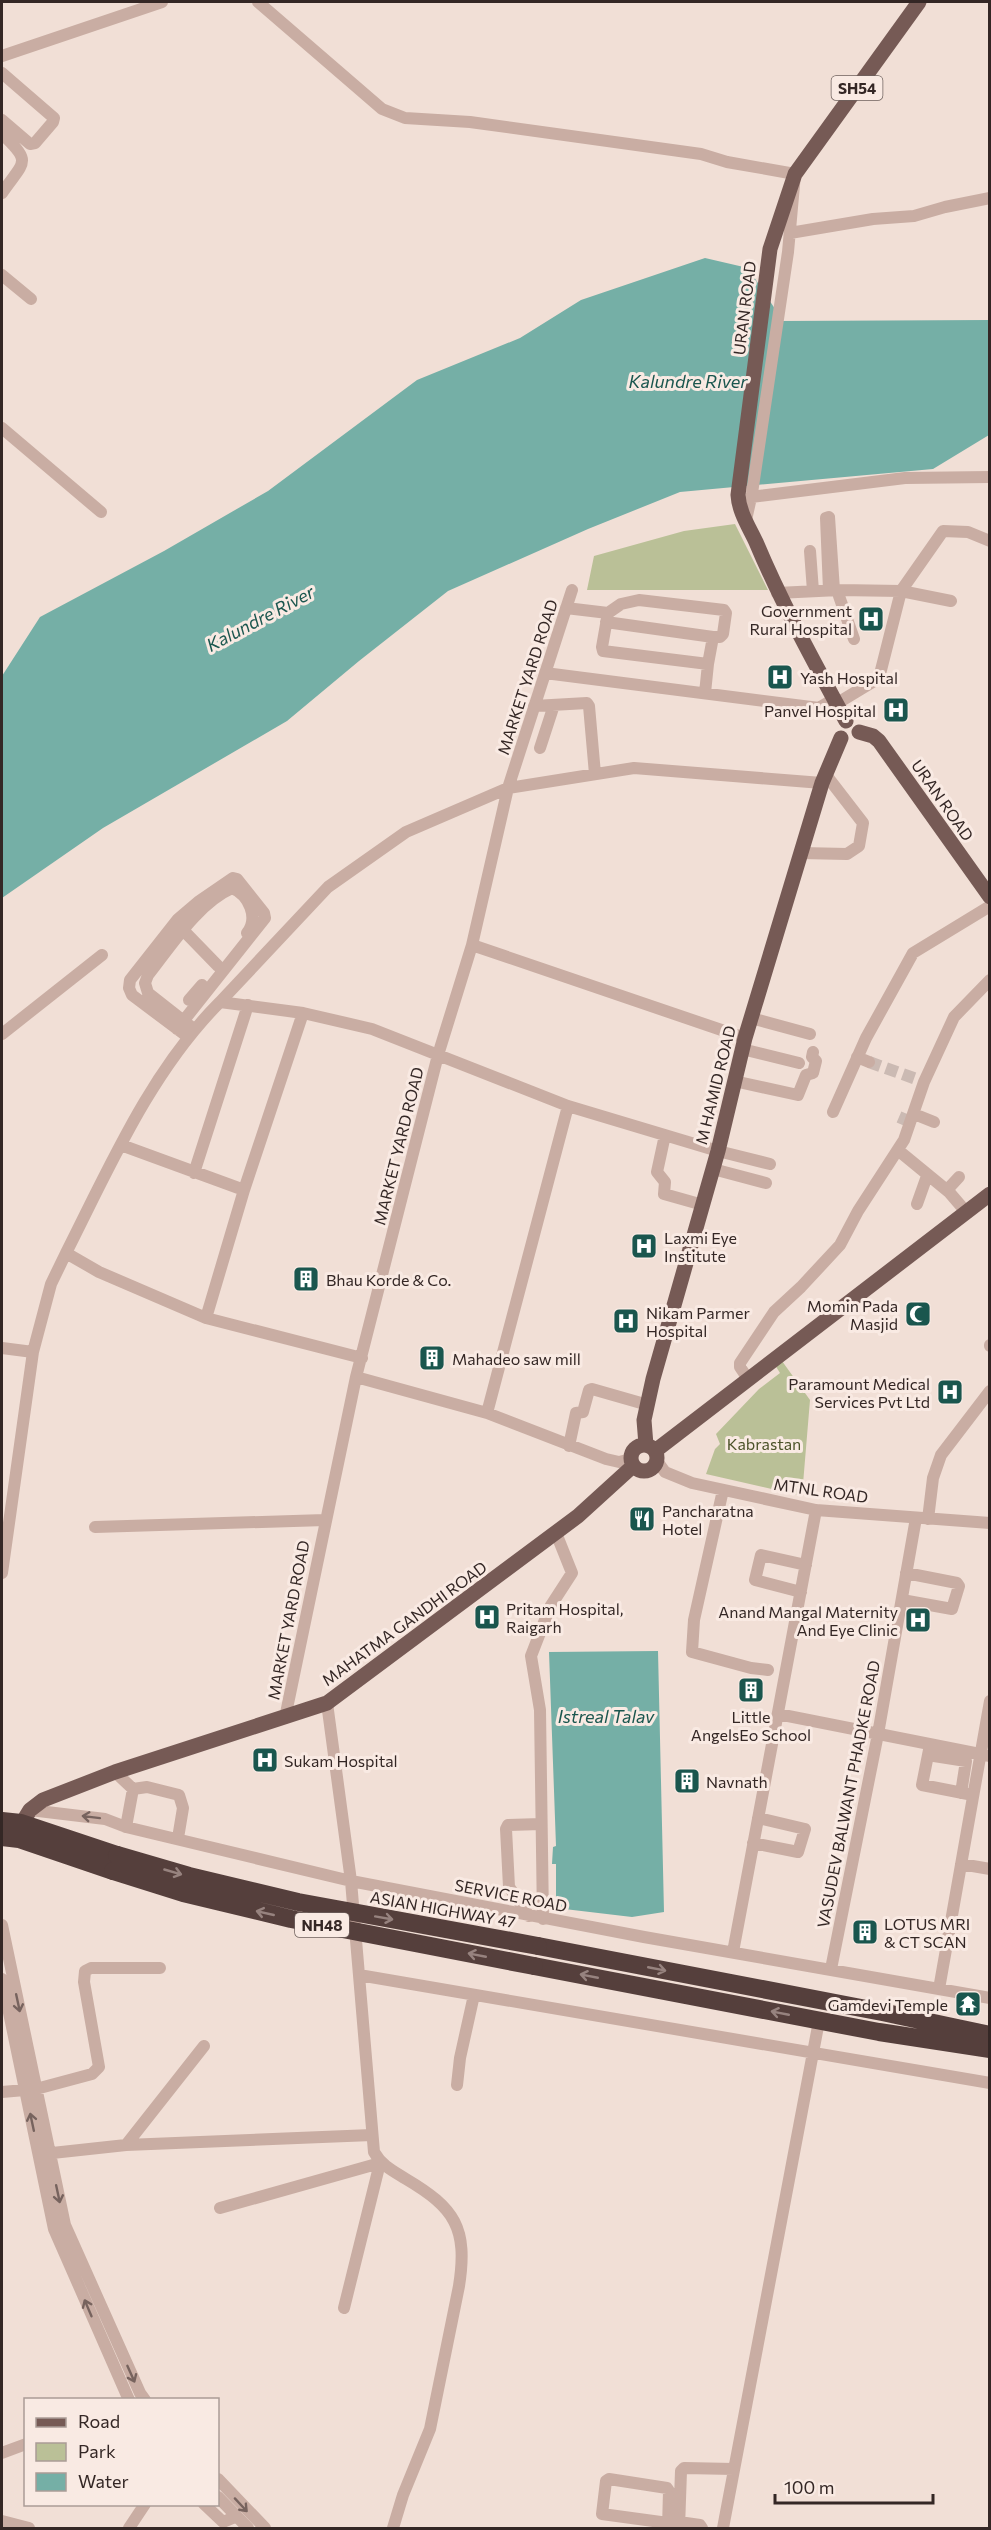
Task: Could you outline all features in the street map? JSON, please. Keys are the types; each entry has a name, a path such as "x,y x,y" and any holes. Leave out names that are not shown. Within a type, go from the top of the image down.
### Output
{"highway":[{"name":"ASIAN HIGHWAY 47","path":"2,1821 194,1895 291,1919 879,2032"},
{"name":"ASIAN HIGHWAY 47","path":"115,1863 298,1902 882,2012"},
{"path":"882,2012 935,2014 990,2024"},
{"name":"NH48","path":"882,2012 932,2032 990,2049"},
{"path":"879,2032 929,2050 990,2060"},
{"name":"NH48","path":"879,2032 932,2032 990,2036"}],"main road":[{"name":"URAN ROAD","path":"919,2 795,174 770,249 747,495 738,508 746,520 777,593 846,721 857,724 859,732 873,736 879,741 990,897"},
{"path":"846,721 840,726 841,738 852,741 859,732"},
{"name":"M HAMID ROAD","path":"653,1452 644,1420 713,1169 743,1043 824,779 841,738"},
{"path":"632,1462 644,1471 652,1468 653,1452 990,1194"},
{"name":"MAHATMA GANDHI ROAD","path":"16,1827 44,1800 115,1772 327,1703 579,1516 632,1462 635,1448 653,1452"}],"street":[{"path":"4,52 162,2"},
{"path":"258,2 382,109 398,117 470,122 689,153 795,174"},
{"path":"2,73 54,118 35,143 30,144 2,120"},
{"path":"2,134 23,156 21,166 2,193"},
{"name":"URAN ROAD","path":"747,495 788,252 795,174"},
{"path":"790,233 873,219 915,216 990,198"},
{"path":"2,275 31,299"},
{"path":"2,428 101,512"},
{"path":"747,495 905,478 990,477"},
{"path":"545,673 819,708 879,678 901,591 943,531 968,532 990,542"},
{"path":"810,551 813,591"},
{"name":"MARKET YARD ROAD","path":"285,1718 356,1377 438,1055 472,945 508,788 572,590"},
{"path":"777,593 834,590 901,591 951,601"},
{"path":"834,590 854,639"},
{"path":"566,608 607,617 712,637 720,637 723,634 726,613 724,610 639,600 621,604 607,617 603,651 708,664"},
{"path":"705,693 712,637"},
{"path":"534,706 587,704 589,706 595,774"},
{"path":"540,748 554,705"},
{"path":"185,1029 220,1002 328,887 406,832 508,788 634,768 824,779 864,823 859,846 847,854 801,853"},
{"path":"2,1573 33,1352 51,1284 121,1145 161,1077 185,1029 265,918 264,913 237,879 233,878 198,902 178,920 130,980 129,988 132,995 185,1029"},
{"path":"185,1029 148,993 145,983 148,975 206,905 221,893 232,888 244,897 254,919 250,928 189,1000"},
{"path":"833,1112 863,1059 913,953 990,906"},
{"path":"184,931 218,966"},
{"path":"472,945 799,1063"},
{"path":"2,1034 102,955"},
{"path":"748,1379 740,1363 769,1318 840,1245 870,1191 899,1151 921,1081 954,1017 990,980"},
{"path":"220,1002 303,1013 372,1029 568,1106 717,1151 770,1164"},
{"path":"194,1173 248,1005"},
{"path":"206,1318 244,1190 303,1013"},
{"path":"751,1018 810,1034"},
{"path":"734,1081 798,1095 806,1075 813,1073 816,1061 812,1057 813,1052"},
{"path":"487,1413 568,1106"},
{"path":"910,1118 934,1122"},
{"path":"665,1135 657,1172 665,1182 664,1194 703,1205"},
{"path":"121,1145 244,1190"},
{"path":"899,1151 947,1191 967,1213"},
{"path":"713,1169 766,1183"},
{"path":"917,1204 927,1176"},
{"path":"947,1191 958,1177"},
{"path":"66,1253 99,1272 206,1318 362,1358"},
{"path":"2,1348 33,1352"},
{"path":"356,1377 487,1413 606,1459 632,1462"},
{"path":"569,1446 576,1413 583,1412 589,1390 648,1405"},
{"name":"VASUDEV BALWANT PHADKE ROAD","path":"831,1969 878,1734 906,1573 941,1455 990,1391"},
{"name":"MTNL ROAD","path":"653,1452 664,1472 692,1483 816,1510 990,1523"},
{"path":"723,1490 694,1620 692,1652 751,1668 768,1670"},
{"path":"733,1952 816,1510"},
{"path":"95,1527 325,1520"},
{"path":"543,1919 540,1710 531,1656 550,1607 572,1573 556,1533"},
{"path":"902,1600 952,1609 959,1586 957,1583 906,1573"},
{"path":"939,1989 961,1864 967,1794 985,1755 990,1701"},
{"path":"327,1703 351,1881 374,2152 380,2163 432,2194 443,2204 452,2216 462,2245 462,2263 432,2422 403,2495 393,2529"},
{"path":"778,1714 878,1734 932,1750 985,1755"},
{"path":"932,1750 922,1785 967,1794"},
{"path":"115,1772 133,1789"},
{"path":"133,1789 147,1787 179,1796 183,1808 178,1838"},
{"path":"126,1827 133,1789"},
{"path":"753,1843 798,1852 805,1830 758,1818"},
{"name":"SERVICE ROAD","path":"16,1827 105,1819 126,1827 351,1881 543,1919 990,1998"},
{"path":"529,1916 509,1887 506,1829 508,1825 541,1824"},
{"path":"961,1864 990,1869"},
{"path":"2,1925 4,1950 44,2154 65,2225 133,2398"},
{"path":"2,2092 30,2090 92,2074 98,2070 83,1976 85,1971 91,1968 160,1968"},
{"path":"359,1975 990,2083"},
{"path":"2,1979 30,2090"},
{"path":"458,2085 460,2058 474,1995"},
{"path":"723,2529 819,2021"},
{"path":"126,2145 204,2046"},
{"path":"44,2154 126,2145 372,2135"},
{"path":"220,2208 380,2163"},
{"path":"344,2308 380,2163"},
{"path":"2,2453 24,2445"},
{"path":"674,2526 681,2471 684,2468 734,2469"},
{"path":"599,2518 606,2481 609,2479 667,2488 674,2526"},
{"path":"219,2480 265,2529"},
{"path":"219,2498 248,2529"},
{"path":"129,2529 144,2506"},
{"path":"205,2506 220,2524 235,2517"},
{"path":"599,2518 674,2526 700,2525 702,2529"},
{"path":"599,2518 645,2529"},
{"path":"2,2521 29,2529"}],"green space":[{"path":"735,524 768,590 587,590 594,556 684,531"},
{"name":"Kabrastan","path":"782,1361 810,1400 802,1496 706,1474 715,1449 720,1444 716,1434 759,1389 780,1373 775,1365"}],"water":[{"name":"Kalundre River","path":"705,258 748,268 783,321 989,320 989,435 933,469 680,492 588,529 448,591 287,721 103,828 2,898 2,676 40,617 164,551 268,491 417,380 520,338 581,300"},
{"name":"Istreal Talav","path":"658,1651 664,1912 632,1917 556,1908 556,1864 552,1864 553,1847 556,1846 549,1652"}],"tunnel":[{"path":"869,1062 919,1080"},
{"path":"899,1117 906,1120"}],"place":[{"name":"Government Rural Hospital","path":"871,619"},
{"name":"Yash Hospital","path":"780,677"},
{"name":"Panvel Hospital","path":"896,710"},
{"name":"Laxmi Eye Institute","path":"644,1246"},
{"name":"Bhau Korde & Co.","path":"306,1279"},
{"name":"Momin Pada Masjid","path":"918,1314"},
{"name":"Nikam Parmer Hospital","path":"626,1321"},
{"name":"Mahadeo saw mill","path":"432,1358"},
{"name":"Paramount Medical Services Pvt Ltd","path":"950,1392"},
{"name":"Pancharatna Hotel","path":"642,1519"},
{"name":"Pritam Hospital, Raigarh","path":"487,1617"},
{"name":"Anand Mangal Maternity And Eye Clinic","path":"918,1620"},
{"name":"Little AngelsEo School","path":"751,1690"},
{"name":"Sukam Hospital","path":"265,1760"},
{"name":"Navnath","path":"687,1781"},
{"name":"LOTUS MRI & CT SCAN","path":"865,1932"},
{"name":"Gamdevi Temple","path":"968,2004"}]}
